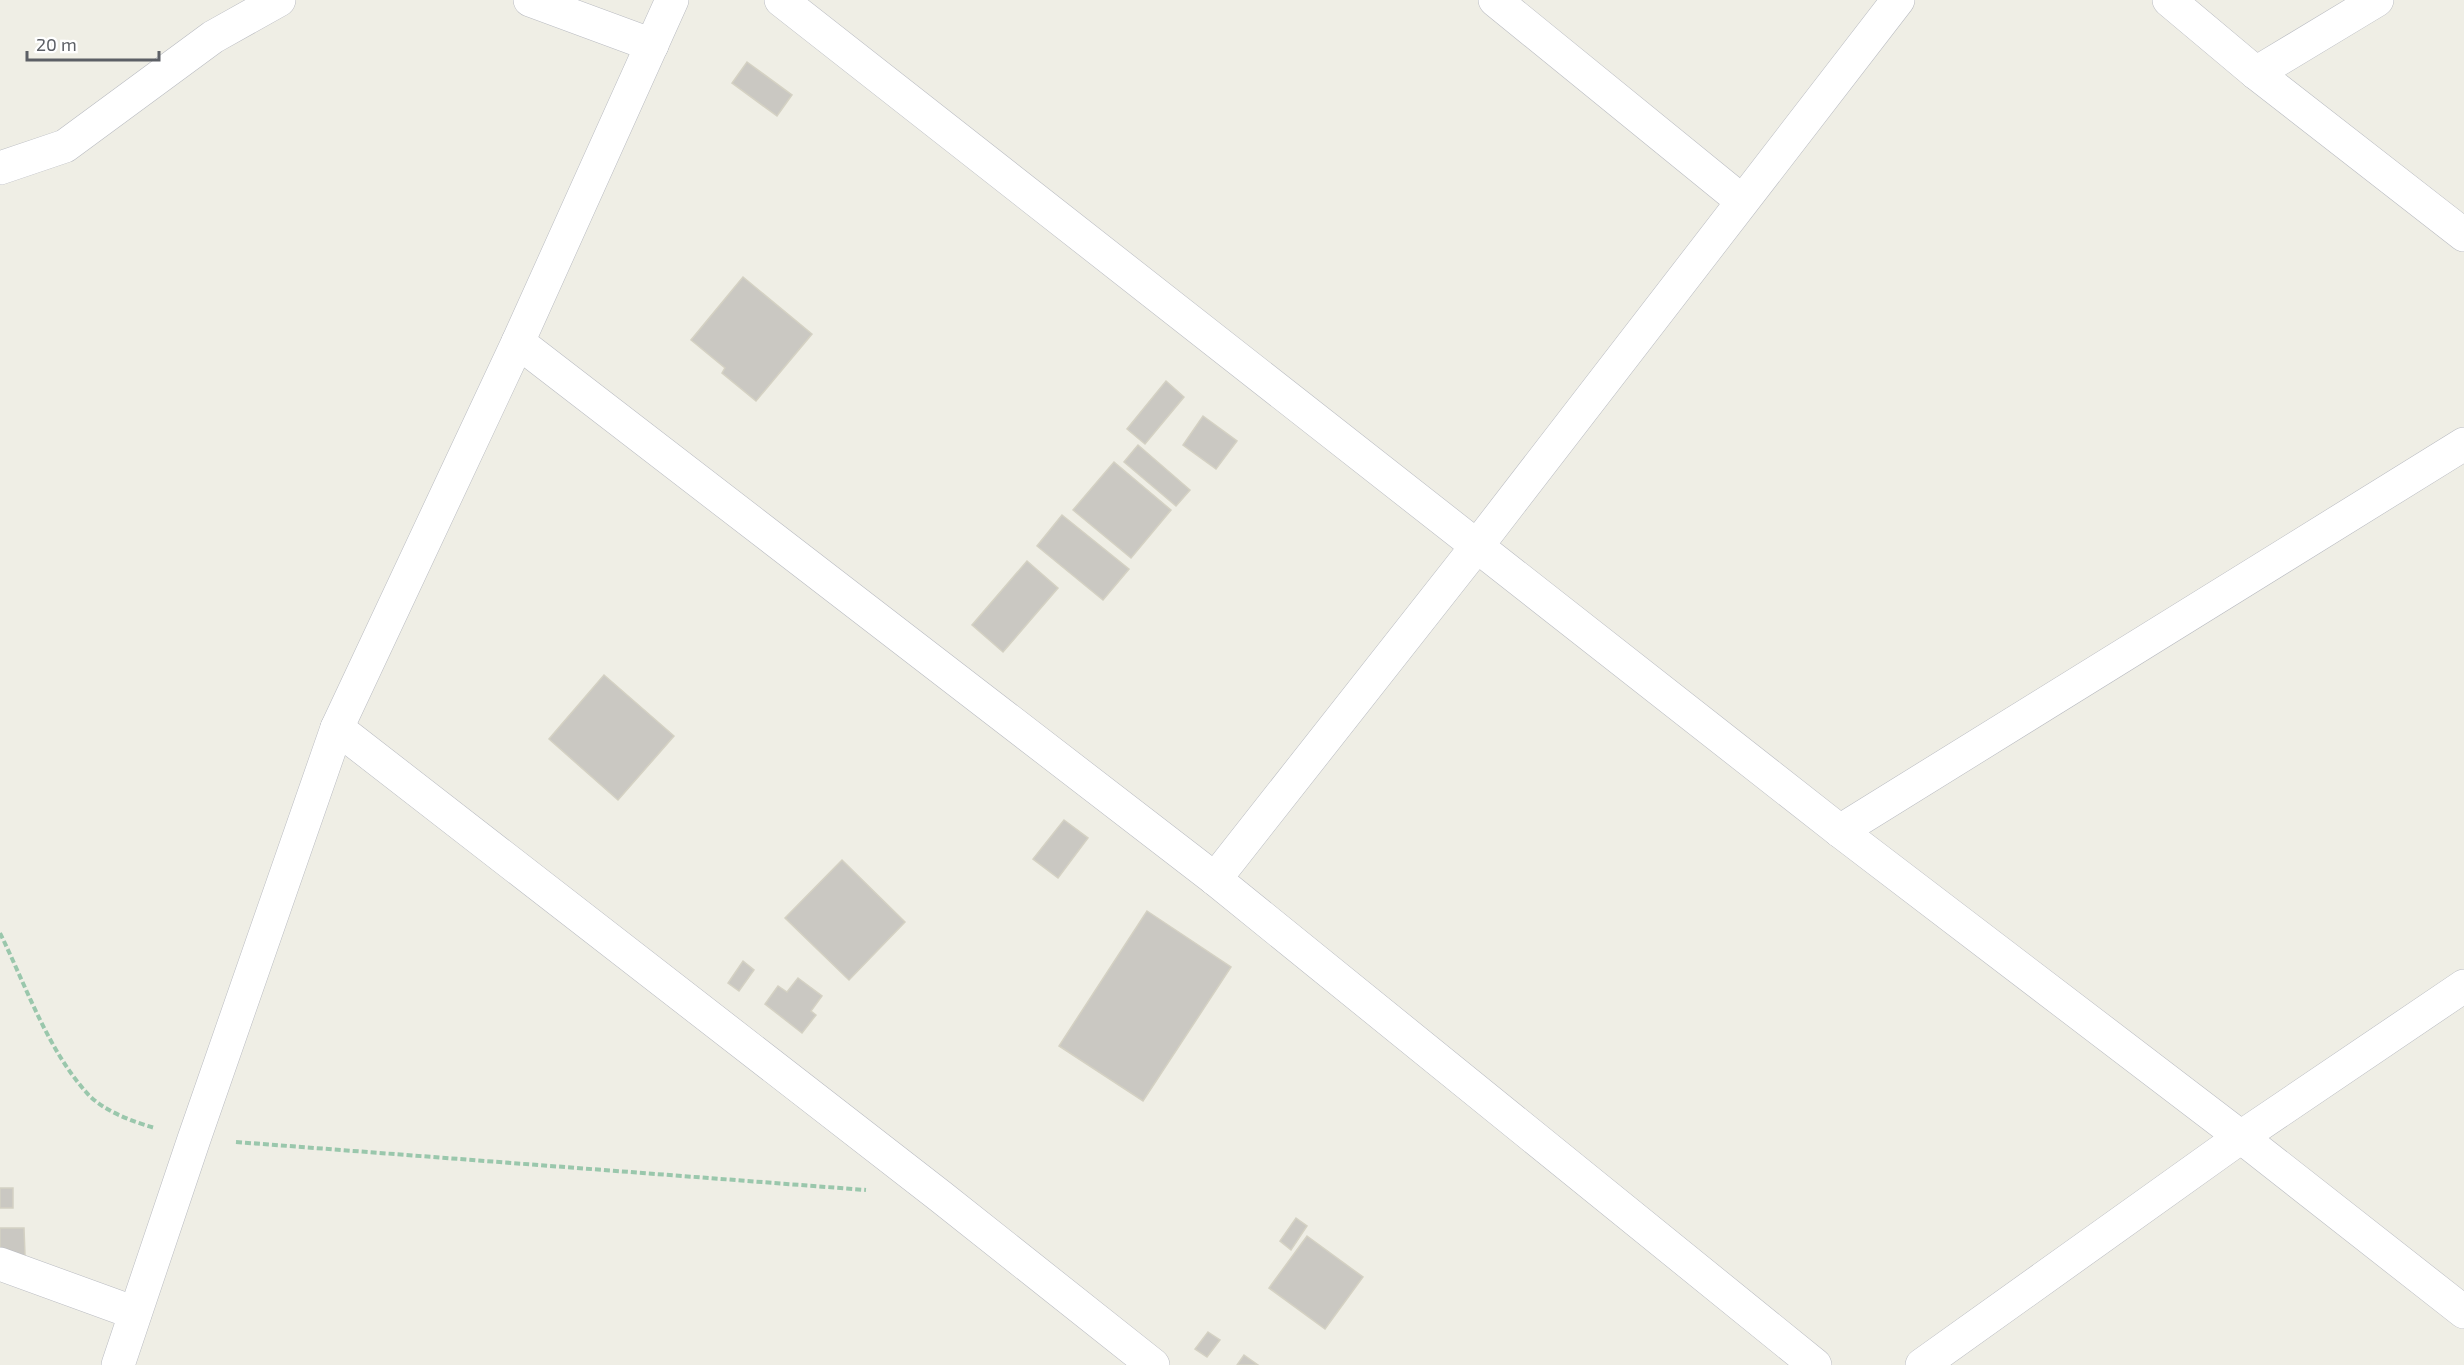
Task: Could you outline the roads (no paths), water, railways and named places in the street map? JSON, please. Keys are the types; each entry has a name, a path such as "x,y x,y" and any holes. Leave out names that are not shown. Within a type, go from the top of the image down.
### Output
{"street":[{"path":"0,168 65,146 213,38 279,0"},
{"path":"530,0 652,45"},
{"path":"118,1365 337,728 518,342 672,0"},
{"path":"781,0 1840,831 2241,1137 2464,1312"},
{"path":"1495,0 1742,201"},
{"path":"1215,879 1477,546 1898,0"},
{"path":"2169,0 2256,74 2464,235"},
{"path":"2256,74 2377,0"},
{"path":"518,342 1215,879 1815,1365"},
{"path":"1840,831 2464,444"},
{"path":"337,728 940,1196 1153,1365"},
{"path":"1922,1365 2241,1137 2464,986"},
{"path":"0,1264 135,1313"}]}
